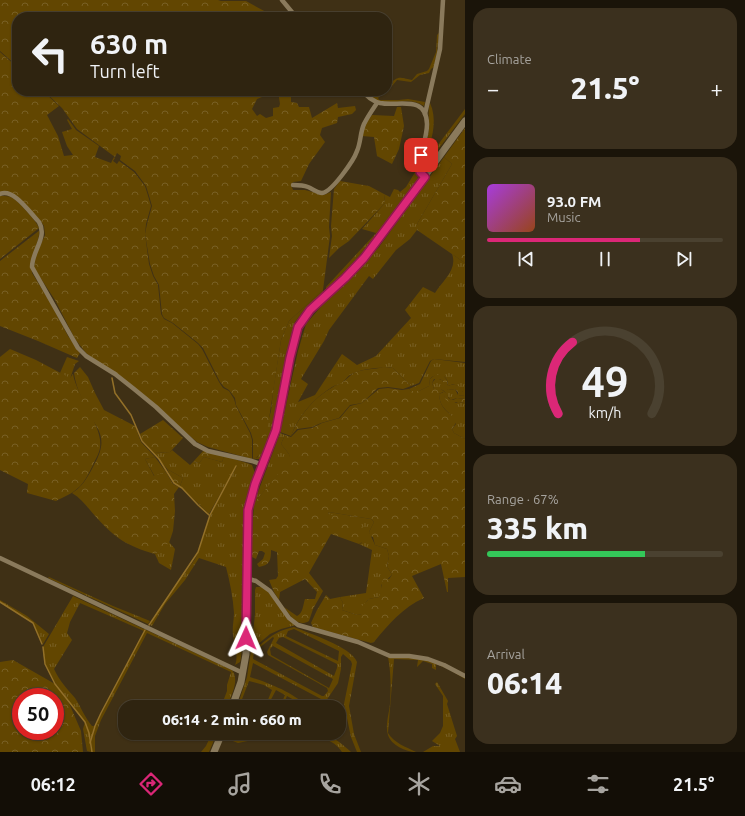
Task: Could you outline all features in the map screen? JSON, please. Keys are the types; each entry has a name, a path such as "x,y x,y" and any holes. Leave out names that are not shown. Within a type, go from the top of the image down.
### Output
{"main road":[{"path":"234,700 243,673 246,638 248,510 255,484 276,430 295,336 302,320 310,310 345,278 364,258 465,121"},
{"path":"214,752 219,740"}],"street":[{"path":"282,0 292,12"},
{"path":"425,177 420,173 419,167 427,129 425,114 440,49 442,0"},
{"path":"367,96 377,103 412,104 419,106 425,114"},
{"path":"293,185 303,185 323,193 332,187 354,158 358,150 360,136 365,123 377,103"},
{"path":"0,194 6,193 15,196 42,227 41,239 33,257 32,267 70,336 82,352 93,361 115,374 156,407 190,441 208,450 263,465"},
{"path":"0,558 243,673"},
{"path":"246,578 256,581 270,591 290,618 298,625 358,642 385,655 428,659 444,665 465,676"}],"green space":[{"path":"0,0 246,1 266,12 12,12 12,62 0,51"},
{"path":"439,33 434,67 429,73 420,75 411,82 397,80 392,86 392,82 397,79 412,80 417,74 429,69 436,52 437,35"},
{"path":"0,52 12,63 12,96 48,96 59,106 47,115 58,136 64,156 73,155 67,146 62,132 72,129 67,120 68,119 76,130 99,146 95,157 111,163 114,157 115,158 113,161 117,164 119,161 134,172 145,186 151,206 145,234 149,264 158,285 161,314 164,319 172,323 198,344 219,382 223,388 229,391 250,433 252,440 252,459 208,447 197,442 86,353 75,339 55,300 34,268 35,257 45,235 44,226 15,195 0,193"},
{"path":"49,96 263,96 257,99 252,109 257,116 260,114 266,118 273,116 273,108 279,107 279,96 291,96 291,102 297,103 299,107 309,107 312,118 337,103 338,108 355,106 356,110 352,114 338,117 337,123 322,128 320,135 325,142 309,164 301,181 293,182 291,185 293,190 305,190 324,195 331,192 329,227 330,236 323,290 289,321 281,340 266,439 262,451 256,458 253,459 253,440 251,433 236,405 235,398 220,382 203,348 173,323 164,318 162,314 159,285 150,264 145,234 152,206 146,186 135,171 120,160 121,156 117,153 115,157 77,129 62,108"},
{"path":"370,96 380,96 378,98 379,100 408,99 425,102 424,106 418,103 405,101 386,103 373,99"},
{"path":"430,103 434,121 433,133 428,150 431,154 465,109 465,114 424,168 422,166 422,162 429,126"},
{"path":"397,107 401,107 404,126 399,149 392,164 377,156 374,137 362,136 366,123 372,115 394,116"},
{"path":"465,128 465,263 417,230 419,226 417,224 452,164 444,157"},
{"path":"444,157 452,164 417,224 420,226 410,239 396,250 373,279 369,276 329,330 301,379 308,384 298,402 315,395 342,354 357,365 376,356 411,318 405,310 423,287 435,293 445,280 453,265 452,254 465,263 465,362 434,359 430,361 419,383 411,386 393,368 371,368 359,371 349,376 341,384 332,387 313,402 302,414 291,436 280,432 298,351 306,324 324,303 349,280 379,247"},
{"path":"417,169 418,179 386,223 364,251 326,289 326,287 376,233 362,229 385,203 384,194 390,197 394,189 400,192 406,187"},
{"path":"340,181 369,186 384,194 385,203 349,241 329,258 332,236 331,226 334,189"},
{"path":"0,196 10,197 16,200 39,228 0,259"},
{"path":"40,230 31,261 32,273 50,302 68,336 80,353 77,358 0,326 0,261"},
{"path":"323,290 323,293 304,310 295,322 270,435 261,458 253,459 258,457 271,411 281,340 289,321"},
{"path":"10,349 36,360 70,378 73,374 75,383 98,431 100,448 86,478 76,490 56,501 27,493 28,484 0,470 0,357"},
{"path":"67,357 79,361 75,364 70,379 60,373"},
{"path":"434,359 465,363 465,392 463,392 458,386 448,386 447,379 442,375 436,375 430,379 429,386 419,391 411,391 409,389 420,384 431,361"},
{"path":"80,367 88,377 104,410 135,426 141,442 155,457 145,459 154,476 166,472 173,484 179,487 174,494 175,511 173,531 169,543 155,554 129,544 109,531 82,501 72,493 89,475 99,455 101,443 100,432 84,403 77,385 74,373"},
{"path":"384,367 393,368 411,386 403,389 388,387 378,388 362,403 350,405 339,418 312,427 297,429 291,436 298,421 319,396 334,386 340,384 356,372"},
{"path":"436,374 443,375 447,380 448,386 457,385 463,392 465,392 465,396 458,395 458,392 455,389 448,390 443,386 443,381 440,379 434,379 432,383 434,389 441,389 447,394 449,399 465,399 465,403 450,403 445,399 443,392 439,394 441,403 445,409 457,421 452,429 454,433 465,439 465,577 448,578 447,592 441,564 412,576 424,598 403,611 390,623 374,642 371,643 313,627 311,623 326,595 330,599 340,597 343,603 342,610 357,615 362,614 362,606 369,599 379,597 384,578 389,579 392,575 387,566 389,556 387,549 375,545 373,537 370,536 369,532 374,522 371,519 329,512 328,514 345,517 356,521 364,529 365,537 359,544 331,534 309,573 323,591 313,609 309,621 305,623 297,622 291,617 284,607 297,616 302,611 305,599 315,599 317,592 305,579 280,592 279,600 269,580 276,579 278,576 277,552 271,550 269,562 266,565 259,567 257,564 263,559 265,553 259,551 256,559 252,557 254,503 290,460 289,454 281,444 285,435 291,437 298,430 312,428 322,423 340,418 350,406 362,403 379,389 409,389 411,391 419,391 429,386 430,379"},
{"path":"436,378 442,380 448,390 455,389 458,395 465,396 465,399 457,398 451,400 442,390 434,389 432,383"},
{"path":"444,392 444,396 456,403 465,403 465,439 454,433 452,429 456,424 454,419 441,404 440,400 439,394"},
{"path":"163,420 183,438 170,452 154,453 142,440 140,434"},
{"path":"280,433 285,435 281,444 289,454 291,460 254,503"},
{"path":"172,450 190,465 193,462 199,463 204,457 222,462 224,456 252,465 255,473 245,505 243,523 246,600 241,658 240,662 235,665 237,658 233,632 234,607 226,567 199,558 185,580 165,604 152,626 150,625 158,610 195,559 210,515 237,466 209,514 180,486 183,478 167,469 154,453 170,452"},
{"path":"204,450 224,456 222,462 204,457 199,463 193,462"},
{"path":"155,457 166,472 155,477 145,459"},
{"path":"167,469 183,478 180,486 174,483"},
{"path":"329,512 371,519 374,522 369,532 375,545 387,549 389,556 387,566 392,575 381,585 381,593 379,597 369,599 366,602 363,614 357,615 342,610 343,603 340,597 366,593 372,550 359,544 362,543 328,514"},
{"path":"169,542 175,549 171,570 159,563 155,554"},
{"path":"49,577 150,621 148,624 48,578"},
{"path":"256,587 265,588 296,625 270,634 251,650 255,615"},
{"path":"73,596 232,670 235,683 230,700 224,700 231,672 147,633 101,720 95,736 95,752 92,752 91,742 95,726 145,630 144,631 80,603 70,622 67,633 72,640 54,669 66,688 75,698 92,726 94,726 91,739 85,722 64,694 64,688 59,688 47,668 44,659 43,647"},
{"path":"0,600 27,616 49,634 43,644 33,623 0,602"},
{"path":"294,627 329,641 353,656 357,662 349,706 354,734 361,752 357,752 351,737 346,713 345,700 352,664 351,661 343,654 341,657 341,669 338,683 327,700 321,700 253,663 250,677 271,684 299,700 294,700 287,696 285,700 283,700 285,695 276,690 271,700 268,700 272,690 264,685 249,681 242,700 239,700 247,677 251,651 280,631","holes":["294,629 339,651 338,661 286,636 288,631","273,637 274,638 267,652 268,655 327,688 328,691 324,696 253,659 254,652","283,637 337,664 334,676 276,643 279,638","273,646 333,679 329,688 271,655 270,649"]},
{"path":"388,657 409,657 430,660 465,677 465,679 436,664 436,670 432,668 432,664 423,661 417,667 418,660 394,659 388,733 397,742 416,752 408,751 399,747 392,742 388,735 387,723 391,686"},
{"path":"13,660 55,684 58,688 12,688 12,740 64,740 64,696 69,703 81,731 83,752 0,752 0,662"},
{"path":"437,682 448,701 447,704 457,736 455,739 460,752 423,752 433,746 440,746 432,741 440,733 443,726 443,696 435,684"},
{"path":"85,722 89,733 91,752 87,751 83,729"},
{"path":"209,740 214,740 209,752 201,752"},
{"path":"230,740 252,740 238,743"},
{"path":"327,740 336,740 351,752 342,752 330,741"}],"waterway":[{"path":"112,378 115,393 131,415 142,441 159,459 174,483 182,488 209,515"},
{"path":"149,625 198,552 210,515 236,466"},
{"path":"0,602 33,623 42,644"},
{"path":"90,743 101,713 145,630"},
{"path":"43,647 45,664 55,684 85,722 89,733 92,752"}],"route":[{"path":"246,638 246,578 249,503 276,430 290,358 298,327 305,315 364,258 398,215 425,177 421,174 419,167 421,155"}]}
